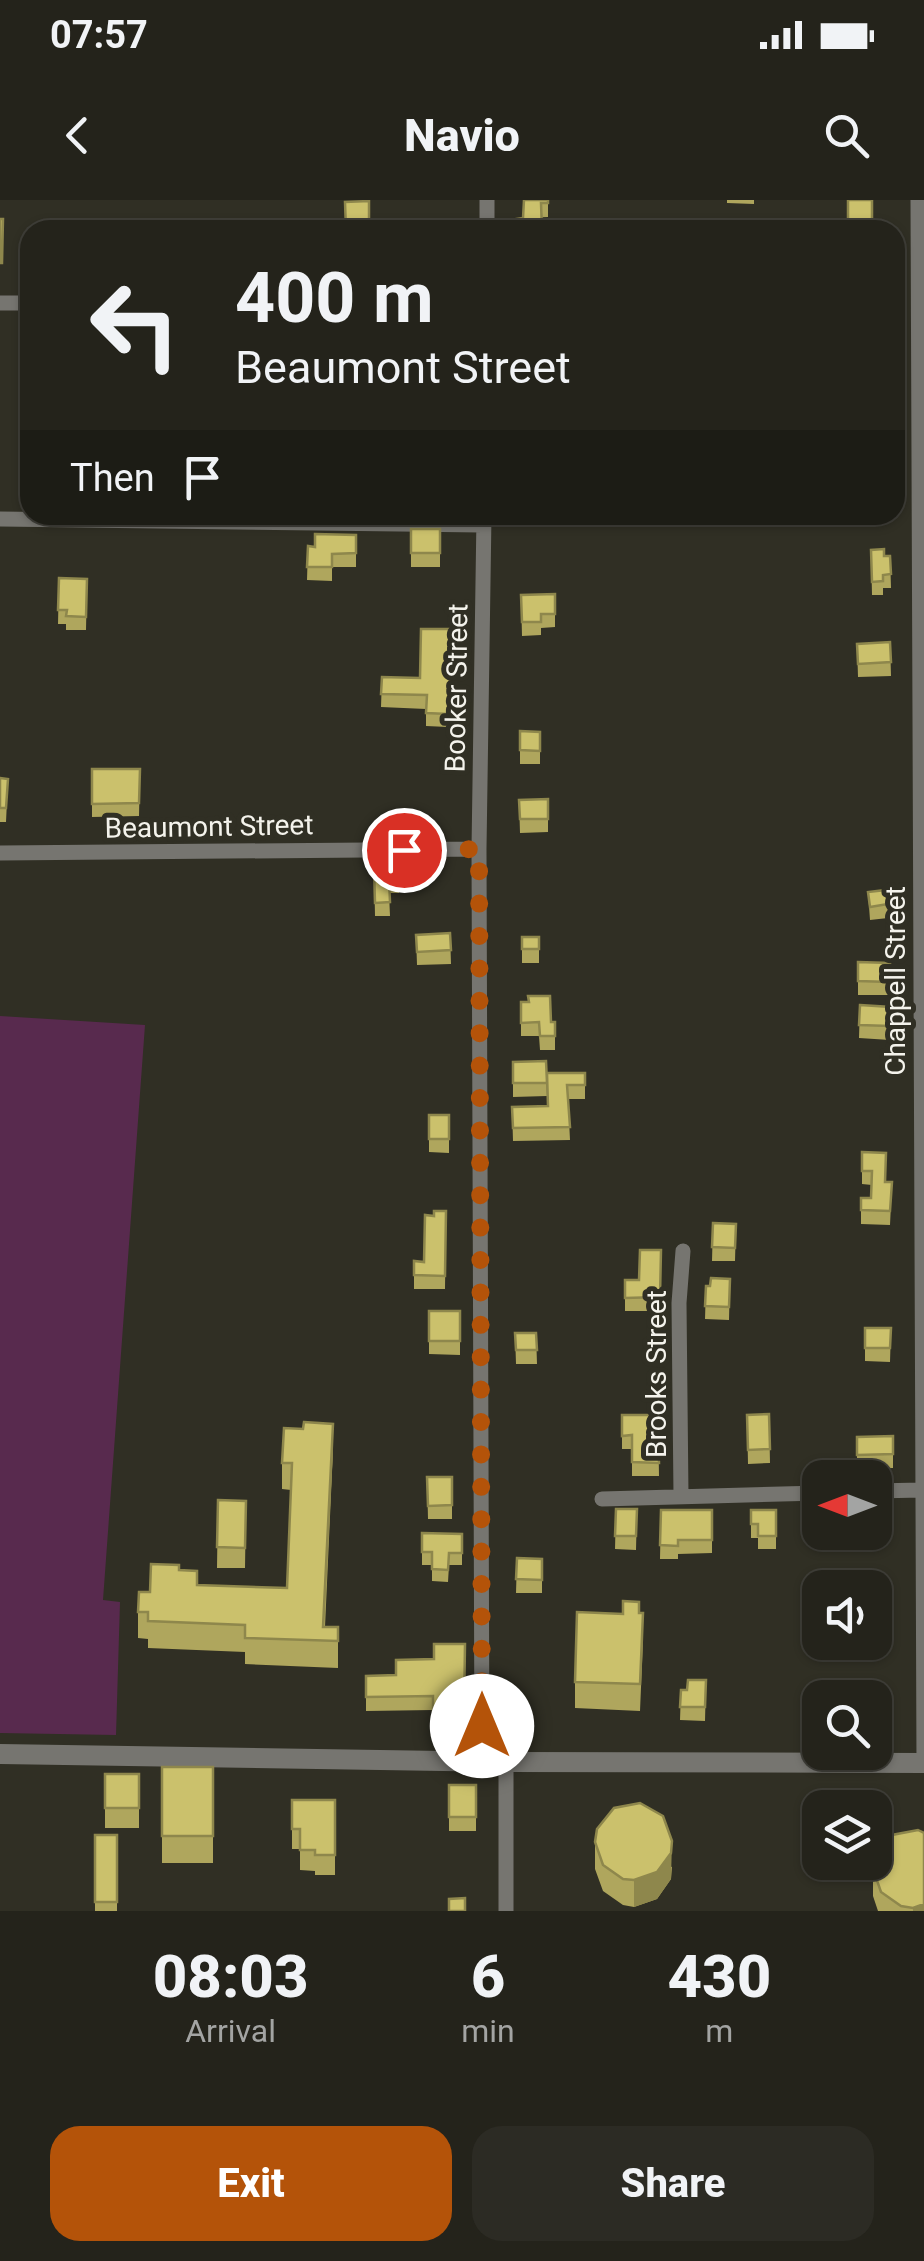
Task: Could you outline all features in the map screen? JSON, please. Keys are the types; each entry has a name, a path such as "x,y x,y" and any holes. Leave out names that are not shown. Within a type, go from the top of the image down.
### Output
{"street":[{"name":"Chappell Street","path":"918,200 924,1763"},
{"name":"Booker Street","path":"482,1762 479,849 484,525"},
{"name":"Beaumont Street","path":"0,853 479,849"},
{"name":"Brooks Street","path":"681,1496 683,1251"},
{"path":"892,1491 921,1490"},
{"path":"602,1499 802,1493"},
{"path":"0,1754 482,1762 924,1763"},
{"path":"506,1762 506,1911"}],"shaded area":[{"path":"0,1016 145,1025 103,1600 120,1602 116,1735 0,1733"}],"building":[{"path":"524,200 548,200 541,203 542,220 516,220 523,218"},
{"path":"848,200 872,200 872,220 848,220"},
{"path":"369,201 369,220 346,220 345,202"},
{"path":"3,219 2,263 0,263"},
{"path":"411,529 440,529 440,553 411,553"},
{"path":"315,534 356,535 356,553 332,554 332,567 307,567 308,546 315,547"},
{"path":"884,549 884,556 890,556 891,574 883,575 883,581 872,582 871,550"},
{"path":"59,578 87,579 86,617 66,616 67,610 58,610"},
{"path":"555,594 555,614 541,614 541,622 522,622 521,595"},
{"path":"421,629 453,629 448,714 426,713 427,695 381,694 382,677 420,678"},
{"path":"890,642 891,662 858,664 857,644"},
{"path":"520,731 540,732 540,751 520,750"},
{"path":"92,769 140,769 139,803 92,804"},
{"path":"0,778 8,779 6,808 0,808"},
{"path":"548,799 548,819 520,819 519,800"},
{"path":"398,866 399,879 389,879 390,902 375,903 374,867"},
{"path":"886,890 888,904 870,907 868,892"},
{"path":"450,933 451,950 417,952 416,935"},
{"path":"522,937 539,937 539,949 522,949"},
{"path":"858,962 890,963 890,982 858,981"},
{"path":"528,996 550,996 555,1036 540,1036 539,1022 521,1023 521,1002 529,1002"},
{"path":"860,1005 891,1007 890,1026 859,1025"},
{"path":"546,1061 547,1083 513,1083 513,1062"},
{"path":"547,1073 585,1073 585,1085 567,1085 570,1127 513,1128 512,1107 548,1106"},
{"path":"429,1115 449,1115 449,1139 429,1139"},
{"path":"862,1152 886,1153 885,1182 892,1182 890,1211 861,1210 861,1198 871,1198 872,1171 862,1171"},
{"path":"434,1211 446,1211 445,1276 414,1275 414,1261 424,1262 425,1215 434,1216"},
{"path":"713,1223 736,1224 735,1248 712,1247"},
{"path":"640,1250 661,1250 660,1297 625,1298 625,1280 639,1280"},
{"path":"711,1278 730,1279 729,1307 705,1306 706,1286 710,1286"},
{"path":"429,1311 460,1311 460,1341 429,1341"},
{"path":"865,1328 891,1328 890,1348 865,1348"},
{"path":"515,1333 536,1333 537,1350 516,1350"},
{"path":"769,1414 770,1449 748,1450 747,1415"},
{"path":"622,1415 658,1415 659,1463 632,1462 632,1435 622,1436"},
{"path":"304,1422 333,1424 323,1627 338,1627 338,1641 245,1638 245,1625 148,1621 148,1612 138,1612 139,1592 150,1592 151,1564 179,1565 179,1570 197,1571 197,1585 287,1588 292,1463 282,1463 284,1428 303,1429"},
{"path":"893,1436 893,1454 857,1455 857,1437"},
{"path":"427,1477 452,1477 452,1505 428,1506"},
{"path":"218,1500 246,1501 245,1548 217,1547"},
{"path":"616,1509 637,1509 636,1536 615,1536"},
{"path":"661,1510 712,1510 712,1540 678,1540 678,1546 660,1545"},
{"path":"751,1510 776,1510 776,1536 758,1536 758,1524 751,1524"},
{"path":"422,1533 462,1534 462,1553 449,1553 448,1570 432,1569 432,1552 422,1552"},
{"path":"517,1558 542,1559 542,1580 516,1579"},
{"path":"623,1601 639,1602 639,1613 643,1613 640,1684 575,1682 577,1612 623,1614"},
{"path":"434,1644 465,1644 464,1712 433,1711 433,1696 366,1697 366,1676 396,1675 396,1660 434,1659"},
{"path":"688,1680 706,1680 705,1707 680,1707 681,1690 687,1690"},
{"path":"162,1767 213,1767 213,1836 162,1836"},
{"path":"105,1774 139,1774 139,1808 105,1808"},
{"path":"449,1785 476,1785 476,1817 449,1817"},
{"path":"292,1800 335,1800 335,1855 300,1850 300,1829 292,1829"},
{"path":"640,1803 663,1816 672,1841 671,1853 657,1872 634,1880 623,1879 603,1865 595,1842 597,1829 614,1808"},
{"path":"918,1830 924,1833 924,1904 913,1908 901,1906 881,1892 877,1880 892,1880 892,1835"},
{"path":"95,1835 117,1835 117,1902 95,1902"},
{"path":"465,1898 465,1911 449,1911 449,1899"}],"route":[{"path":"404,850 479,849 482,1726"}]}
